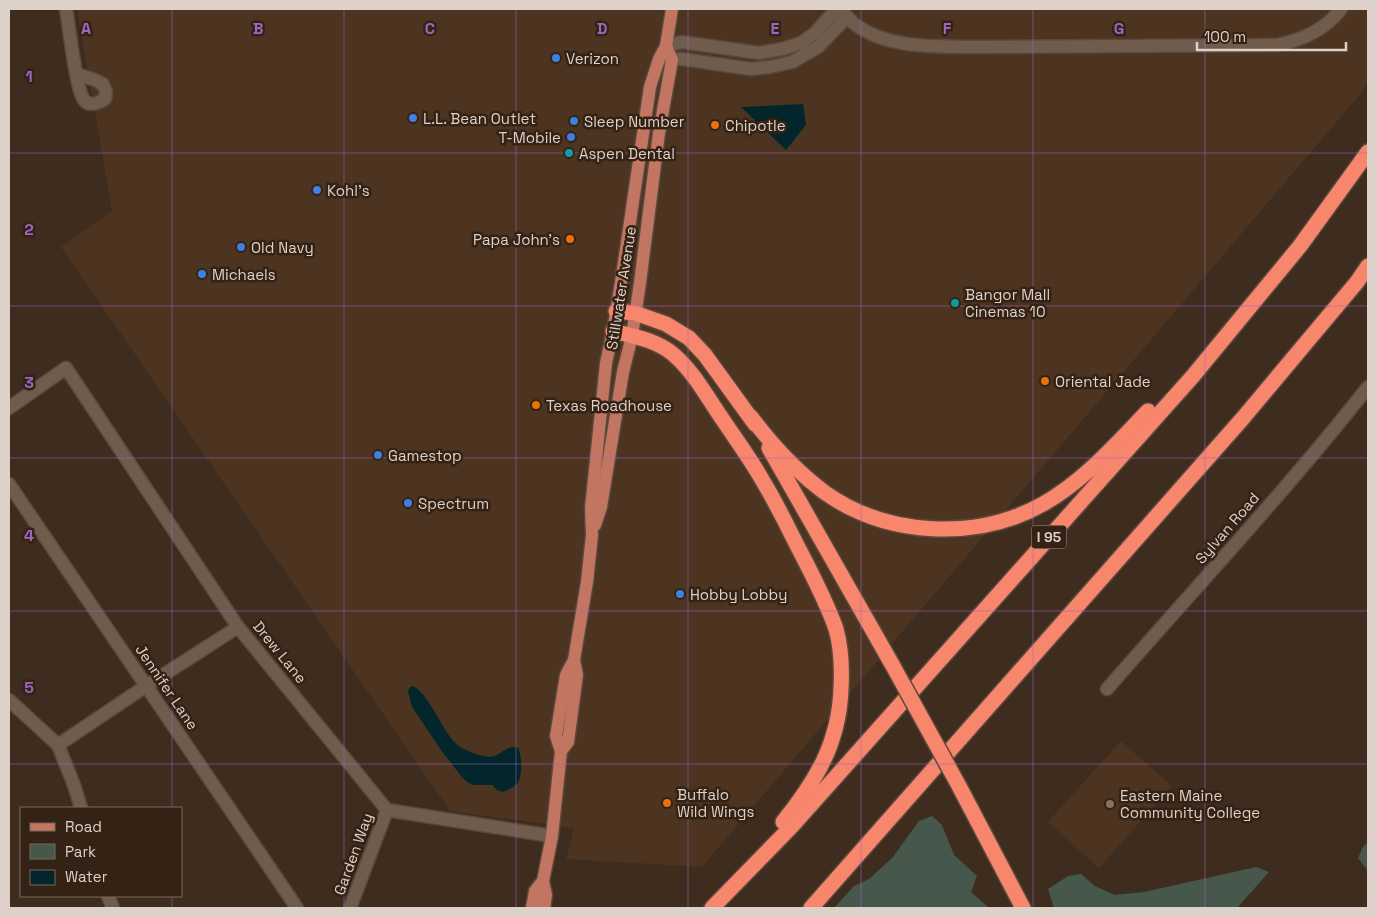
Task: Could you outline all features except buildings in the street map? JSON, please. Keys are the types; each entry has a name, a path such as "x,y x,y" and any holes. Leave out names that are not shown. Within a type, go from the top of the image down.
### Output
{"highway":[{"name":"I 95","path":"712,908 792,826 1193,376 1300,246 1368,152"},
{"path":"812,908 1237,426 1357,282 1368,266"},
{"path":"616,311 635,314 666,324 689,338 705,355 769,441 785,458 825,493 848,507 879,520 928,529 957,529 986,526 1005,521 1045,503 1065,489 1101,459 1265,289"},
{"path":"613,331 649,341 671,352 688,368 749,457 765,484 828,606 836,632 841,675 839,713 833,738 824,760 810,787 712,908"},
{"path":"750,417 893,666 1023,908"}],"main road":[{"path":"665,59 672,9"},
{"name":"Stillwater Avenue","path":"544,908 546,895 543,881 552,836 560,751 568,742 577,675 574,660 587,582 592,535 591,508 606,363 613,331 650,87 665,59"},
{"name":"Stillwater Avenue","path":"592,535 601,507 623,372 632,336 659,133 665,59"},
{"name":"Stillwater Avenue","path":"532,908 535,891 543,881"}],"street":[{"path":"66,9 77,74"},
{"path":"842,10 856,25 881,38 924,46 1192,46 1268,45 1290,42 1304,38 1318,30 1328,23 1341,9"},
{"path":"666,46 682,42 759,53 782,50 801,43 814,33 832,14 842,10"},
{"path":"665,59 682,59 751,68 770,67 792,62 818,47 843,21 842,10"},
{"name":"Drew Lane","path":"9,408 66,368 238,627 387,810"},
{"name":"Sylvan Road","path":"1107,689 1291,479 1368,387"},
{"name":"Jennifer Lane","path":"9,484 297,908"},
{"path":"58,745 238,627"},
{"path":"9,700 58,745 81,807"},
{"path":"387,810 552,836"},
{"name":"Garden Way","path":"350,908 387,810"}],"shaded area":[{"path":"77,9 1368,9 1368,80 1362,92 702,867 566,859 574,828 450,811 61,247 112,211"},
{"name":"Eastern Maine Community College","path":"1121,741 1172,786 1099,868 1048,822"}],"green space":[{"path":"932,816 942,825 954,855 977,876 971,892 989,908 834,908 854,886 869,879 893,857 919,821"},
{"path":"1368,842 1368,871 1358,858 1363,847"},
{"path":"1256,867 1269,872 1237,908 1054,908 1048,889 1068,876 1081,874 1095,886 1115,895 1144,892"}],"water":[{"path":"803,104 806,125 786,150 741,107"},
{"path":"413,686 427,699 457,745 477,754 490,757 507,749 518,748 521,771 516,785 503,792 497,790 492,785 473,785 467,782 443,753 412,707 408,692 410,687"}],"place":[{"name":"Verizon","path":"556,58"},
{"name":"L.L. Bean Outlet","path":"413,118"},
{"name":"Sleep Number","path":"574,121"},
{"name":"Chipotle","path":"715,125"},
{"name":"T-Mobile","path":"571,137"},
{"name":"Aspen Dental","path":"569,153"},
{"name":"Kohl's","path":"317,190"},
{"name":"Papa John's","path":"570,239"},
{"name":"Old Navy","path":"241,247"},
{"name":"Michaels","path":"202,274"},
{"name":"Bangor Mall Cinemas 10","path":"955,303"},
{"name":"Oriental Jade","path":"1045,381"},
{"name":"Texas Roadhouse","path":"536,405"},
{"name":"Gamestop","path":"378,455"},
{"name":"Spectrum","path":"408,503"},
{"name":"Hobby Lobby","path":"680,594"},
{"name":"Buffalo Wild Wings","path":"667,803"},
{"name":"Eastern Maine Community College","path":"1110,804"}]}
